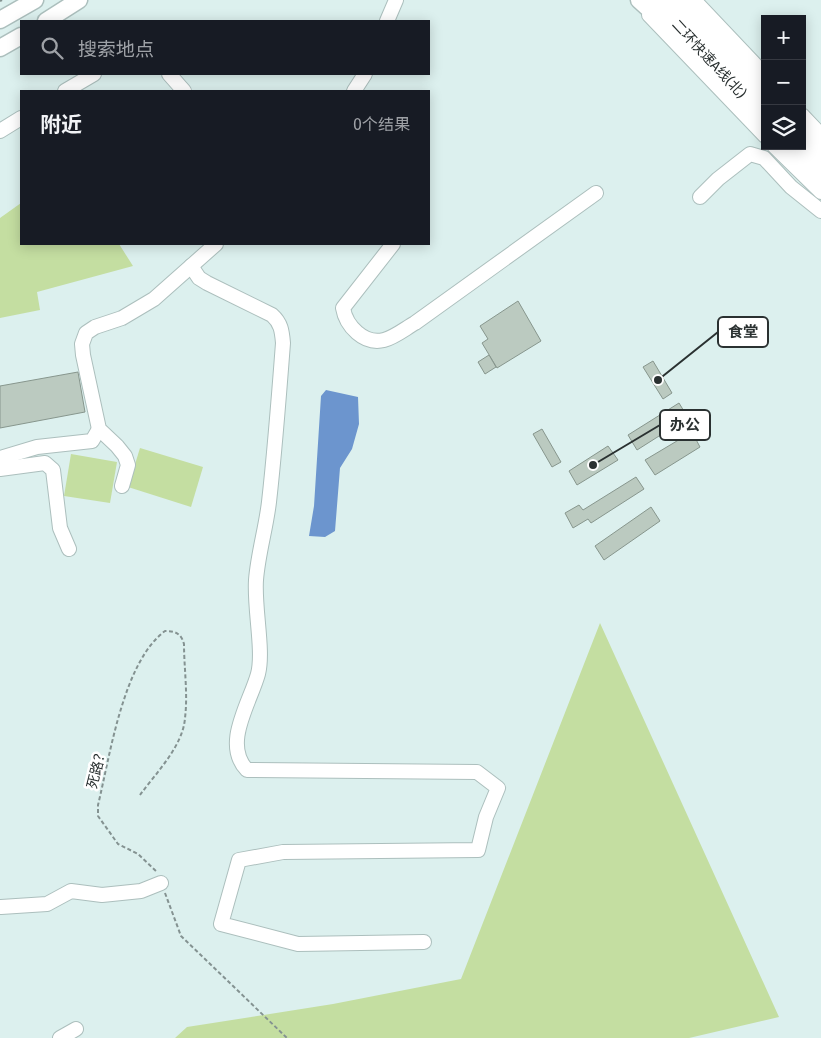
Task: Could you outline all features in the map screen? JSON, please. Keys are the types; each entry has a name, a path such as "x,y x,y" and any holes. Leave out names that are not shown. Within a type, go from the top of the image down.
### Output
{"highway":[{"name":"二环快速A线(北)","path":"653,0 736,76 761,112"},
{"path":"676,0 736,76 761,92"},
{"path":"806,138 821,152"},
{"path":"796,150 821,176"}],"main road":[{"path":"0,20 36,0"},
{"path":"48,20 79,0"},
{"path":"639,0 736,76"},
{"path":"687,0 736,76"},
{"path":"0,48 20,37"}],"street":[{"path":"387,20 396,0"},
{"path":"635,0 761,132"},
{"path":"694,0 761,71"},
{"path":"67,90 92,75"},
{"path":"170,75 183,90"},
{"path":"355,90 364,75"},
{"path":"0,131 20,119"},
{"path":"806,119 821,135"},
{"path":"778,150 821,192"},
{"path":"700,197 718,179 750,154 764,158 791,187 821,211"},
{"path":"392,245 343,308 346,320 356,332 374,340 384,340 416,323 596,194"},
{"path":"122,486 128,465 126,456 99,429 83,355 82,344 86,333 95,327 122,318 154,299 215,245"},
{"path":"191,266 199,278 207,283 278,320 282,330 283,343 269,504 256,578 255,604 258,671 241,720 237,755 241,764 247,770 477,772 498,788 486,817 478,850 283,852 239,860 221,924 298,944 424,942"},
{"path":"0,458 37,447 92,441 99,429"},
{"path":"0,469 45,463 53,470 60,528 70,548"},
{"path":"0,904 47,904 71,891 102,895 141,891 161,883"},
{"path":"60,1038 76,1028"}],"path":[{"name":"死路？","path":"140,795 180,736 185,719 182,639 175,632 164,631 155,638 139,662 128,687 98,806 98,816 107,832 118,844 138,854 157,872 181,936 287,1038"}],"green space":[{"path":"20,204 20,245 120,245 133,266 37,292 40,310 0,318 0,218"},
{"path":"140,448 203,467 191,507 128,487"},
{"path":"71,454 117,462 110,503 64,496"},
{"path":"600,623 779,1017 689,1038 175,1038 187,1027 333,1004 461,979"}],"water":[{"path":"326,390 358,397 359,424 352,449 340,468 335,531 325,537 309,536 314,506 321,396"}],"building":[{"path":"518,301 541,341 497,368 482,343 488,339 480,326"},
{"path":"489,355 496,367 485,374 478,362"},
{"path":"653,361 672,393 663,399 643,367"},
{"path":"78,372 85,412 0,428 0,386"},
{"path":"679,403 690,421 680,426 678,424 637,450 628,435"},
{"path":"542,429 561,462 552,467 533,434"},
{"path":"692,432 700,447 655,475 645,460"},
{"path":"608,446 618,460 577,485 569,471"},
{"path":"636,477 644,489 591,523 588,519 573,528 565,513 579,505 583,510"},
{"path":"651,507 660,521 604,560 595,546"}],"place":[{"name":"食堂","path":"658,380"},
{"name":"办公","path":"593,465"}]}
